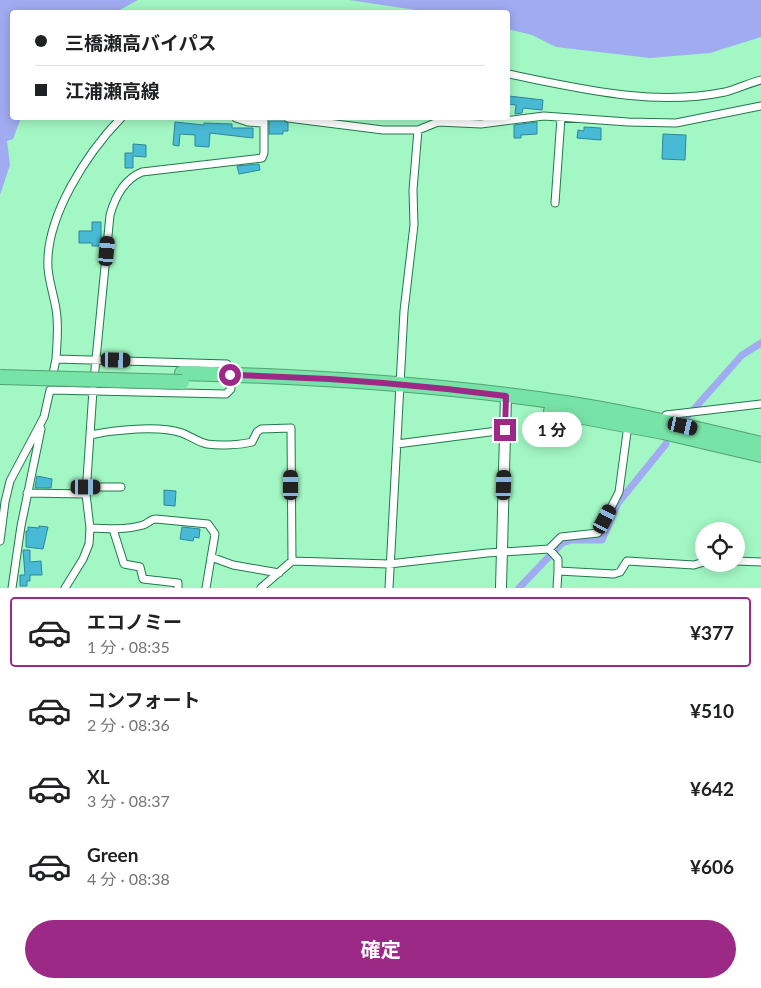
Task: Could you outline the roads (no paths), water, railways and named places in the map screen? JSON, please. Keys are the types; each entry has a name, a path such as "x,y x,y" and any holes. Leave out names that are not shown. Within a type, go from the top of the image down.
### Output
{"highway":[{"path":"0,368 182,378"},
{"path":"0,377 231,379 400,388 506,400 629,420 761,455"},
{"path":"629,420 664,421 761,444"}],"main road":[{"path":"501,588 506,400"}],"street":[{"path":"510,74 594,90 665,97 698,96 727,91 761,80"},
{"path":"304,120 383,130 418,130 438,122 481,124 544,116 628,122 676,123 759,106"},
{"path":"555,203 561,118"},
{"path":"12,588 27,493 56,359 58,329 48,267 49,249 63,204 80,170 99,143 119,120"},
{"path":"65,588 89,544 90,528 86,491 93,390 112,205 126,181 142,172 262,158 264,154 264,120 248,122 242,120"},
{"path":"389,588 404,311 414,225 413,190 418,130"},
{"path":"50,390 226,394 231,389 231,379 226,364 56,359"},
{"path":"664,421 666,415 761,404"},
{"path":"0,542 10,481 44,417"},
{"path":"552,551 561,537 598,533 619,492 629,420"},
{"path":"90,435 110,431 158,430 182,433 206,444 246,444 252,442 257,432 261,429 291,428 292,561"},
{"path":"397,444 505,430"},
{"path":"27,493 86,491 122,487"},
{"path":"90,528 113,529 144,525 151,519 156,518 208,524 215,534 206,588"},
{"path":"113,529 124,564 140,567 143,579 178,583 178,588"},
{"path":"262,588 292,561 389,564 501,552 552,551"},
{"path":"552,551 558,558 557,588"},
{"path":"211,557 233,565 279,573"},
{"path":"558,571 614,574 620,572 627,561 695,565"},
{"path":"745,561 761,562"}],"water":[{"path":"0,0 138,0 120,10 10,10 10,120 20,120 13,139 7,141 10,165 0,195"},
{"path":"349,0 761,0 761,37 710,53 650,58 556,47 532,35 510,30 510,10 416,10"}],"waterway":[{"path":"686,418 742,355 761,343"},
{"path":"519,588 562,543 571,540 602,540 618,503 666,444"}]}
